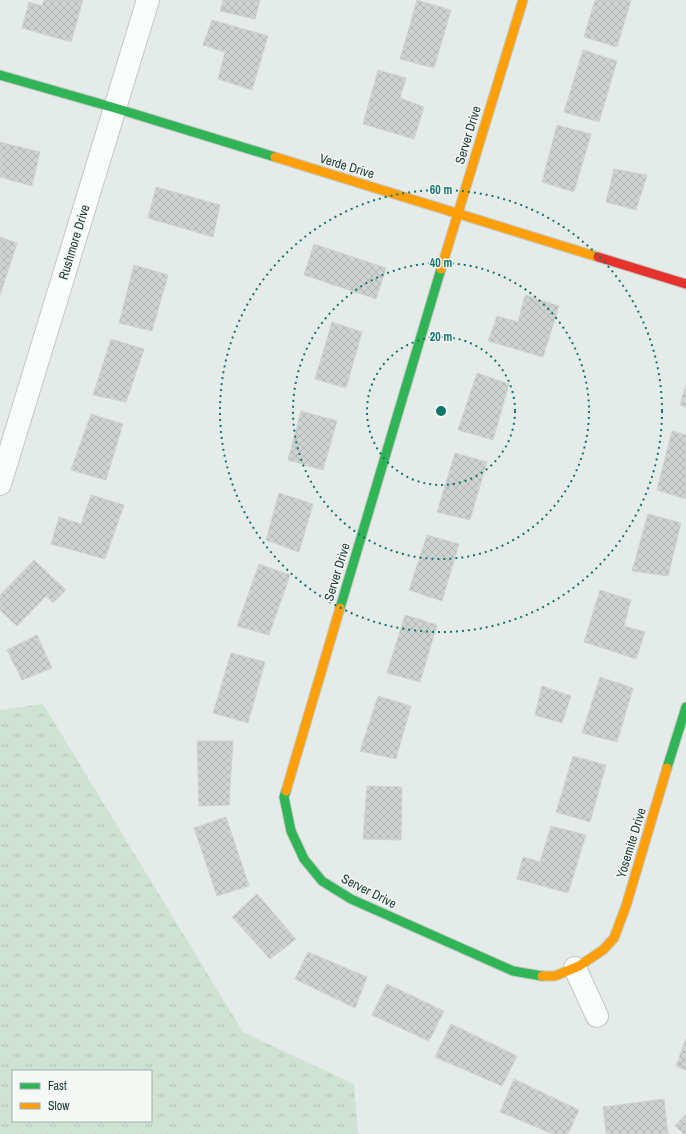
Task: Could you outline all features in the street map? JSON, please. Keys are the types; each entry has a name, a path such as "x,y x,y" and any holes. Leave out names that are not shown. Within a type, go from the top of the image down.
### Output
{"street":[{"name":"Rushmore Drive","path":"0,484 148,0"},
{"name":"Server Drive","path":"523,0 284,797 291,831 304,859 322,881 351,899 513,970 535,975 554,976 575,968"},
{"name":"Verde Drive","path":"0,75 115,108 686,284"},
{"name":"Yosemite Drive","path":"575,968 598,954 614,938 626,906 686,707"},
{"path":"575,968 597,1016"}],"green space":[{"path":"43,704 243,1032 354,1084 358,1134 0,1134 0,710"}],"building":[{"path":"44,0 83,0 71,42 22,28 29,2 42,6"},
{"path":"223,0 260,0 255,19 220,11"},
{"path":"417,0 451,10 434,68 400,59"},
{"path":"595,0 631,0 617,47 584,37"},
{"path":"212,20 268,36 252,90 218,79 225,52 203,45"},
{"path":"583,50 617,61 599,122 564,112"},
{"path":"378,70 406,78 400,98 424,107 414,139 363,124"},
{"path":"557,125 591,134 574,192 542,182"},
{"path":"0,142 40,152 32,186 0,177"},
{"path":"614,169 647,175 636,210 606,202"},
{"path":"156,187 220,205 213,237 148,218"},
{"path":"0,237 17,243 0,295"},
{"path":"314,244 386,268 376,299 304,275"},
{"path":"134,265 168,275 152,331 119,323"},
{"path":"525,295 559,306 543,357 488,341 497,316 518,322"},
{"path":"332,322 362,332 346,388 315,379"},
{"path":"111,339 144,349 126,402 93,395"},
{"path":"477,373 509,384 493,440 458,430"},
{"path":"686,385 686,407 680,405"},
{"path":"301,411 337,421 323,470 288,460"},
{"path":"91,414 123,424 106,480 71,470"},
{"path":"672,431 686,435 686,499 657,490"},
{"path":"455,453 487,462 470,520 437,512"},
{"path":"279,493 313,504 299,552 266,540"},
{"path":"91,495 124,505 105,559 51,544 59,517 81,524"},
{"path":"648,514 681,523 668,576 632,571"},
{"path":"427,535 459,544 442,601 409,590"},
{"path":"34,560 66,590 53,603 46,596 17,626 0,610 0,595"},
{"path":"259,564 290,575 269,635 237,626"},
{"path":"600,590 631,600 624,626 645,632 636,659 584,642"},
{"path":"405,615 437,625 420,682 387,673"},
{"path":"37,635 52,668 22,680 7,650"},
{"path":"231,653 265,662 248,723 213,713"},
{"path":"600,677 633,688 617,742 582,733"},
{"path":"542,686 571,696 562,723 535,715"},
{"path":"378,696 411,706 396,759 360,751"},
{"path":"197,741 233,741 229,805 199,806"},
{"path":"573,756 606,765 590,822 556,812"},
{"path":"367,786 402,787 401,840 363,839"},
{"path":"226,817 249,886 217,896 194,828"},
{"path":"551,826 586,835 568,893 517,879 523,857 540,862"},
{"path":"257,894 296,939 270,959 232,917"},
{"path":"308,952 367,977 355,1008 295,979"},
{"path":"387,984 444,1011 429,1041 372,1015"},
{"path":"451,1024 517,1056 502,1086 435,1057"},
{"path":"686,1038 686,1070 676,1066"},
{"path":"514,1079 579,1110 568,1134 553,1134 500,1112"},
{"path":"664,1099 668,1134 606,1134 603,1107"},
{"path":"686,1114 686,1134 684,1134 675,1126"}],"traffic: fast":[{"path":"0,75 115,108 275,157"},
{"path":"340,608 441,269"},
{"path":"667,768 686,707"},
{"path":"286,791 284,797 291,831 304,859 322,881 351,899 513,971 542,976"}],"traffic: slow":[{"path":"441,269 523,0"},
{"path":"275,157 598,257"},
{"path":"286,791 340,608"},
{"path":"542,976 555,976 579,966 603,950 614,938 626,906 667,768"}],"traffic: jam":[{"path":"598,257 686,284"}]}
